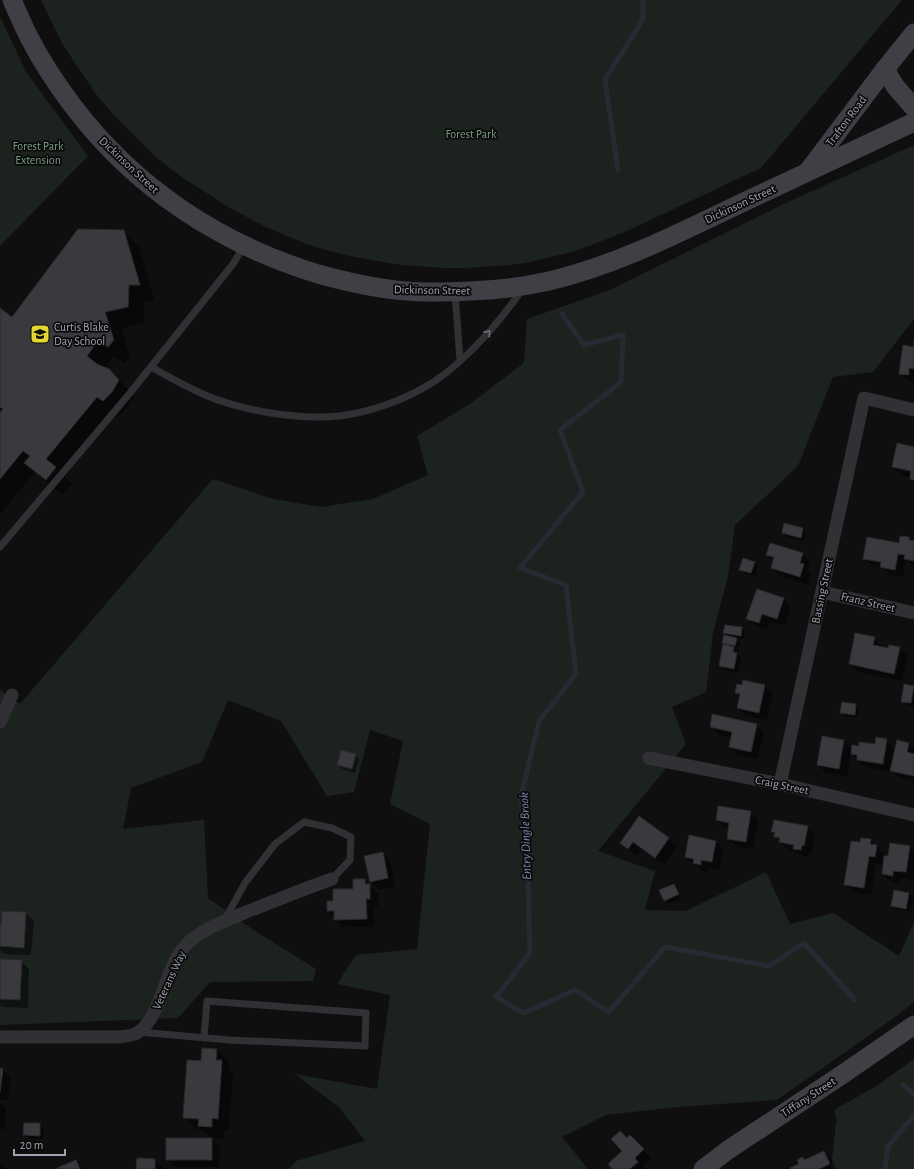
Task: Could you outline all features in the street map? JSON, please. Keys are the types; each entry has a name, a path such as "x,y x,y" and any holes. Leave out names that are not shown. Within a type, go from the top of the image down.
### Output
{"main road":[{"name":"Dickinson Street","path":"12,0 29,37 51,75 72,106 98,136 133,171 163,197 201,222 244,246 274,259 362,285 404,291 455,292 505,289 572,275 616,260 660,242 914,122"},
{"name":"Trafton Road","path":"808,172 885,69 914,33"},
{"path":"885,69 895,86 914,108"},
{"name":"Tiffany Street","path":"703,1169 728,1150 914,1025"}],"street":[{"name":"Bassing Street","path":"780,784 864,398 914,410"},
{"name":"Franz Street","path":"822,592 914,613"},
{"path":"0,722 12,695"},
{"name":"Craig Street","path":"649,758 780,784 914,815"},
{"name":"Veterans Way","path":"138,1032 144,1027 153,1013 176,958 191,940 207,928 281,897 332,879"},
{"path":"0,1037 119,1038 138,1032"}],"lane":[{"path":"0,547 130,394 233,264 244,246"},
{"path":"151,366 172,379 205,395 224,402 280,414 339,416 387,404 411,394 435,381 478,344 504,315 525,286"},
{"path":"455,292 460,360"},
{"path":"224,921 245,883 275,844 304,822 332,828 351,837 350,860 332,879"},
{"path":"138,1032 204,1038 229,1040 365,1046 366,1013 207,1001 204,1038"}],"green space":[{"name":"Forest Park","path":"41,0 902,0 761,168 629,230 568,253 525,263 509,265 444,268 401,265 355,257 306,244 264,226 230,208 183,178 156,157 111,112 96,94 63,45"},
{"name":"Forest Park Extension","path":"0,16 26,72 88,156 0,246"},
{"path":"914,145 914,319 873,372 833,377 798,466 735,525 728,576 713,633 706,692 672,707 686,744 598,851 655,871 645,910 686,911 766,872 790,924 833,913 899,956 914,922 914,1002 898,1015 777,1100 677,1107 606,1115 562,1137 588,1169 289,1169 296,1161 365,1141 340,1108 295,1074 377,1089 390,995 337,984 356,955 417,949 430,824 390,804 403,741 370,730 354,792 327,796 281,721 228,700 202,762 131,788 123,829 204,820 208,898 255,931 316,969 313,981 210,982 178,1018 0,1025 0,690 20,704 213,479 273,499 321,507 373,499 428,475 417,436 471,403 524,363 527,319 610,290 788,202"},
{"path":"914,1059 914,1169 831,1169 837,1123 834,1110 878,1085"}],"building":[{"path":"78,229 124,230 140,285 129,285 128,307 105,312 114,340 108,347 98,341 87,356 97,364 109,369 119,380 112,392 103,401 97,397 46,459 56,467 46,480 24,463 30,456 23,451 0,479 0,413 3,409 0,407 0,308 12,317"},
{"path":"914,342 914,369 909,368 909,375 899,374 903,345 913,347"},
{"path":"897,443 914,447 914,480 910,479 911,471 892,467"},
{"path":"784,523 803,528 801,538 782,533"},
{"path":"900,536 909,537 909,540 914,541 914,561 904,559 905,555 898,554 895,570 880,567 881,562 863,559 867,537 899,543"},
{"path":"770,543 803,553 800,563 804,564 800,577 771,568 774,557 766,555"},
{"path":"743,558 755,562 751,573 739,570"},
{"path":"757,589 784,598 777,619 762,614 759,623 746,619"},
{"path":"725,625 742,627 741,636 723,633"},
{"path":"855,633 875,637 873,645 888,648 889,645 900,647 894,674 849,664"},
{"path":"724,635 737,638 735,646 722,643"},
{"path":"723,644 734,647 733,652 737,653 734,669 719,666"},
{"path":"743,680 765,685 759,713 737,708 740,694 735,693 737,684 742,685"},
{"path":"904,684 914,686 911,703 901,702"},
{"path":"842,702 856,704 855,715 840,713"},
{"path":"712,714 757,724 751,752 729,747 732,732 710,727"},
{"path":"822,736 844,740 839,769 817,765"},
{"path":"876,737 887,739 883,764 857,760 857,755 851,754 852,745 859,746 859,742 875,744"},
{"path":"897,740 909,743 907,752 914,754 914,776 890,771"},
{"path":"341,750 356,754 352,769 337,765"},
{"path":"718,806 751,811 746,842 727,839 729,823 716,820"},
{"path":"639,816 669,838 655,858 633,842 628,849 620,843"},
{"path":"774,820 808,826 804,846 802,845 801,850 793,849 794,845 779,842 780,838 774,837 775,832 771,832"},
{"path":"689,835 716,841 712,862 701,860 701,865 693,863 694,859 685,857"},
{"path":"861,838 871,839 870,844 877,845 875,857 869,856 864,888 844,885 851,841 860,842"},
{"path":"890,843 910,846 906,872 893,871 893,876 882,874 884,856 888,856"},
{"path":"383,852 388,878 370,882 364,856"},
{"path":"353,879 365,879 365,884 370,884 370,899 366,899 367,919 334,920 334,911 327,911 327,901 333,901 333,889 353,889"},
{"path":"674,884 679,894 664,901 659,890"},
{"path":"894,890 909,893 906,909 891,906"},
{"path":"2,911 26,912 24,948 0,946"},
{"path":"0,959 22,960 20,1000 0,999"},
{"path":"202,1048 217,1049 216,1060 222,1060 218,1119 212,1118 212,1127 198,1126 199,1119 183,1118 187,1060 201,1061"},
{"path":"0,1068 3,1069 0,1093"},
{"path":"24,1123 40,1123 40,1136 23,1135"},
{"path":"620,1131 627,1138 630,1135 644,1149 635,1158 638,1162 630,1169 612,1169 608,1164 622,1151 611,1139"},
{"path":"166,1138 212,1138 212,1160 166,1160"},
{"path":"824,1151 830,1164 819,1169 790,1169 799,1164 797,1160 803,1157 804,1160"},
{"path":"137,1158 155,1159 155,1169 136,1169"},
{"path":"76,1160 80,1169 57,1169 57,1168"}],"waterway":[{"name":"Entry Dingle Brook","path":"618,170 605,80 643,19 643,0"},
{"name":"Entry Dingle Brook","path":"562,314 584,345 623,335 621,382 560,430 583,492 520,568 566,585 576,674 539,721 521,796 527,843 530,953 496,997 524,1013 575,990 609,1012 665,947 769,966 804,943 855,1000"},
{"name":"Entry Dingle Brook","path":"903,1085 914,1094"},
{"name":"Entry Dingle Brook","path":"885,1169 888,1146 914,1116"}],"place":[{"name":"Curtis Blake Day School","path":"40,334"}]}
